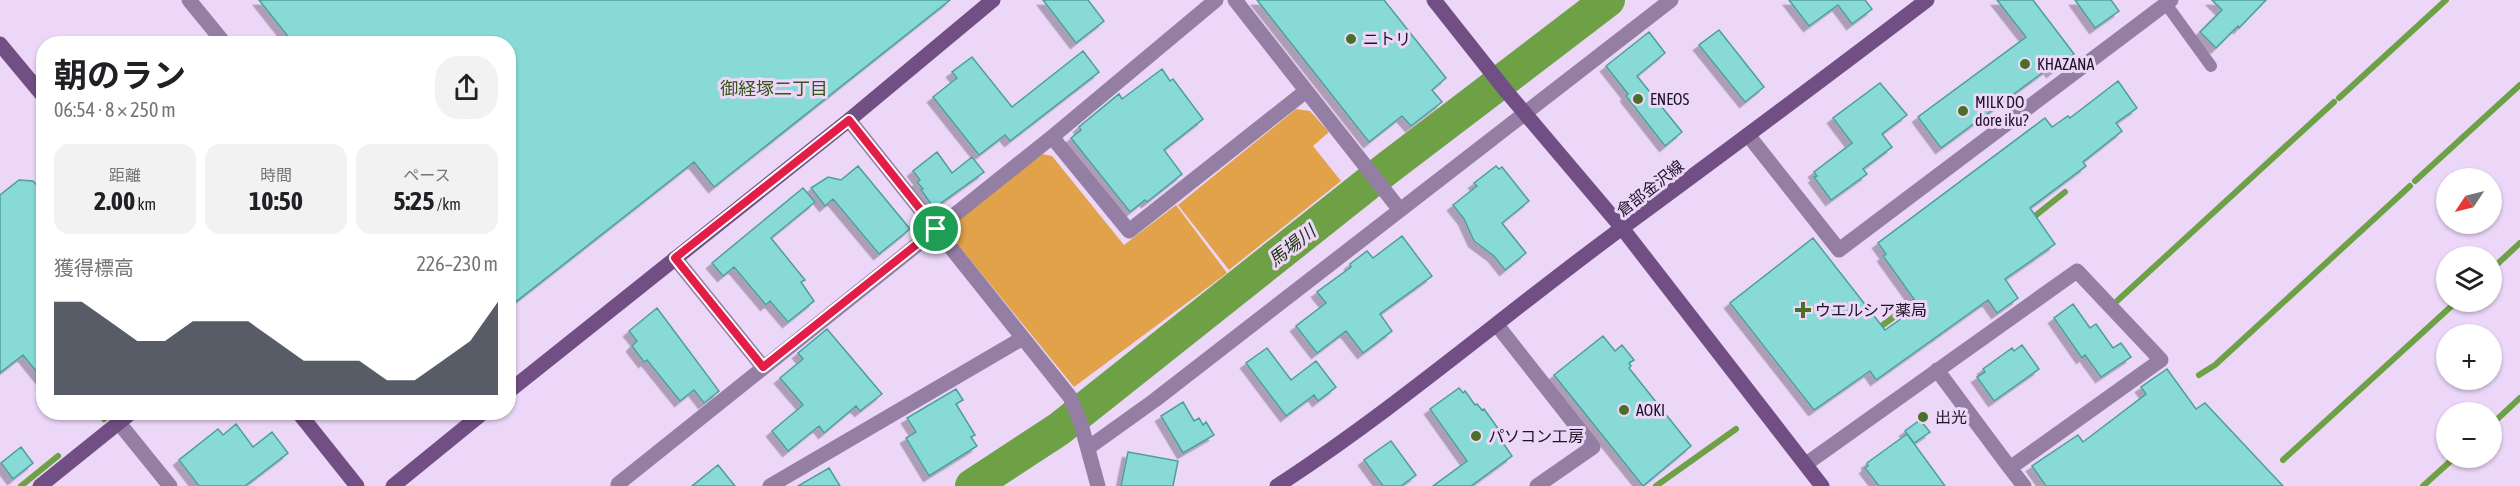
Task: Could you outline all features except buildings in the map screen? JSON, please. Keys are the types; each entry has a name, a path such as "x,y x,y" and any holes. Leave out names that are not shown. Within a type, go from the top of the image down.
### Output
{"street":[{"path":"189,0 218,36"},
{"path":"516,386 849,120 993,0"},
{"path":"618,485 1052,137 1216,0"},
{"path":"1235,0 1400,210"},
{"path":"1277,486 1347,438 1622,228 1506,91 1434,0"},
{"path":"1088,448 1155,400 1671,0"},
{"name":"倉部金沢線","path":"1822,486 1622,228 1927,0"},
{"path":"1748,135 1839,250 2167,1"},
{"path":"0,44 36,88"},
{"path":"1052,137 1129,231 1306,91"},
{"path":"849,120 1074,404 1098,486"},
{"path":"675,258 763,367"},
{"path":"1806,464 2077,271 2161,360 2010,468"},
{"path":"1497,325 1593,447 1537,486"},
{"path":"770,486 1023,338"},
{"path":"1937,370 2024,486"},
{"path":"40,486 123,420"},
{"path":"304,420 357,486"},
{"path":"393,486 474,420"},
{"path":"119,423 170,486"}],"lane":[{"path":"2167,1 2211,66"}],"shaded area":[{"path":"1296,109 1310,111 1329,132 1313,146 1341,181 1229,270 1178,205"},
{"path":"1042,154 1052,156 1124,245 1176,205 1227,273 1074,387 946,230"}],"waterway":[{"name":"馬場川","path":"972,486 1059,429 1385,170 1608,0"},
{"path":"2339,98 2446,0"},
{"path":"2415,181 2520,85"},
{"path":"2117,301 2334,102"},
{"path":"2199,375 2215,365 2410,186"},
{"path":"2030,220 2065,192"},
{"path":"2502,260 2520,243"},
{"path":"1876,330 1921,297"},
{"path":"2283,460 2445,312"},
{"path":"2502,415 2520,398"},
{"path":"1656,486 1736,429"},
{"path":"21,486 58,456"},
{"path":"2423,486 2443,468"}],"place":[{"name":"ニトリ","path":"1351,39"},
{"name":"KHAZANA","path":"2025,64"},
{"name":"ENEOS","path":"1638,99"},
{"name":"MILK DO dore iku?","path":"1963,111"},
{"name":"ウエルシア薬局","path":"1803,310"},
{"name":"AOKI","path":"1624,410"},
{"name":"出光","path":"1923,417"},
{"name":"パソコン工房","path":"1476,436"}],"district":[{"name":"御経塚二丁目","path":"774,89"}],"route":[{"path":"849,120 936,229 763,367 675,258 849,120"}]}
